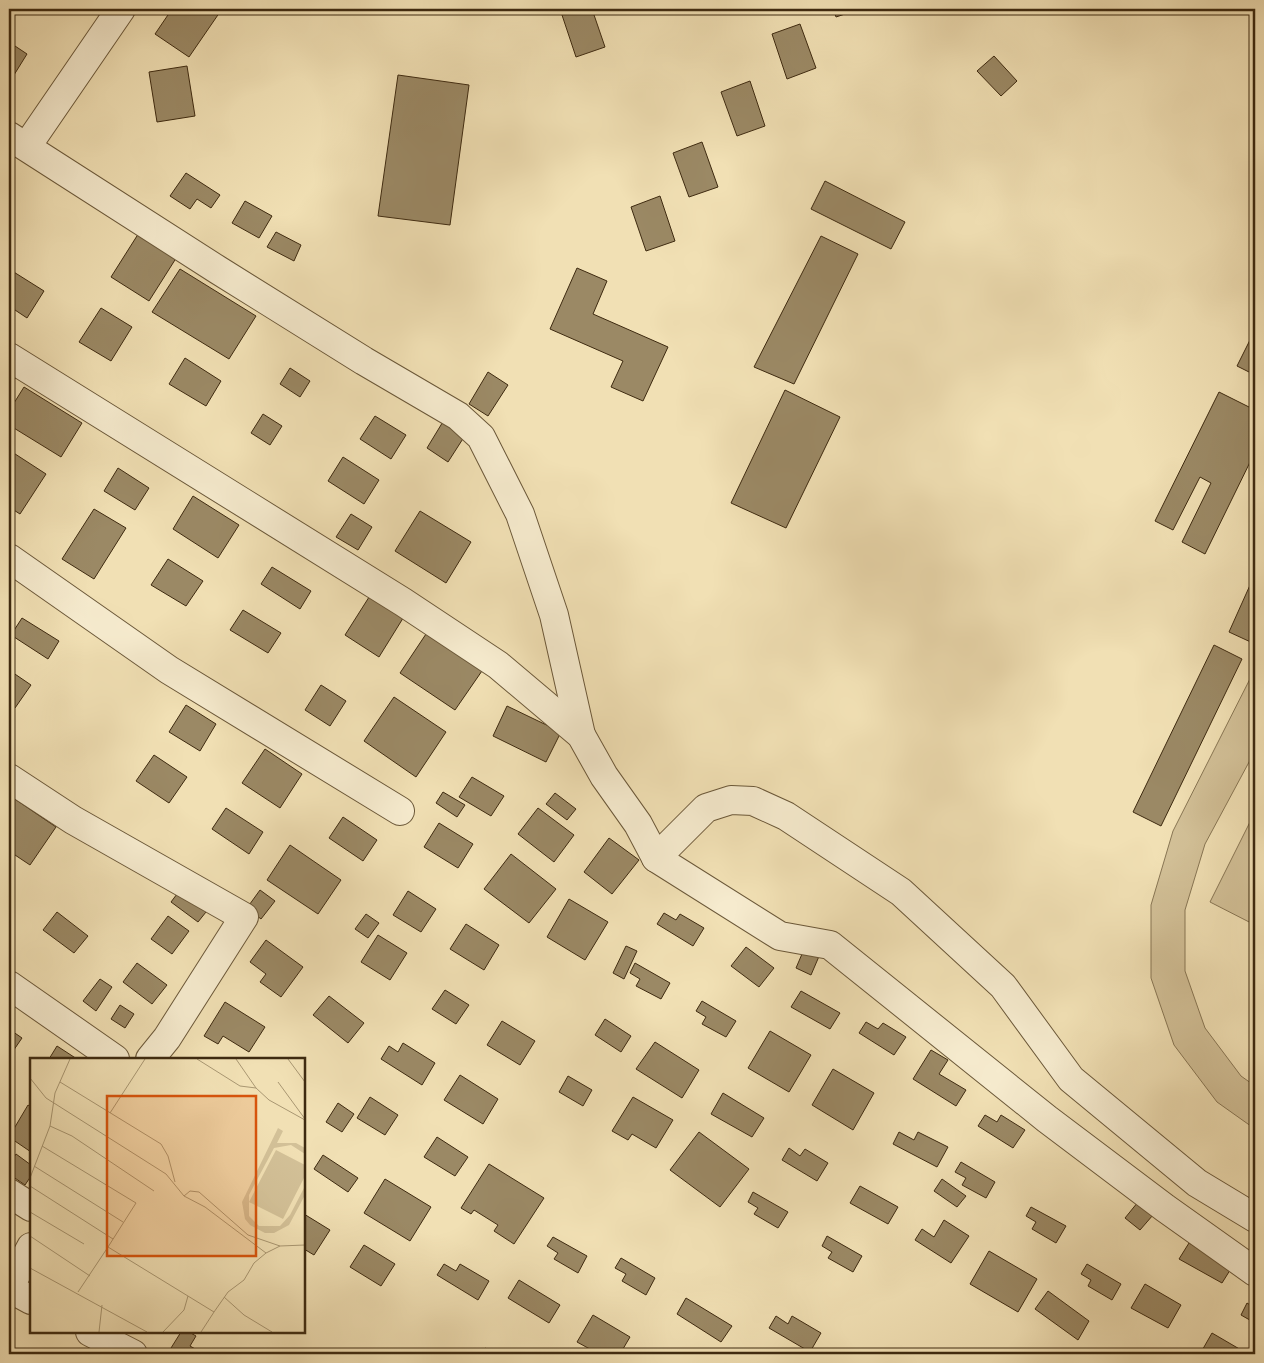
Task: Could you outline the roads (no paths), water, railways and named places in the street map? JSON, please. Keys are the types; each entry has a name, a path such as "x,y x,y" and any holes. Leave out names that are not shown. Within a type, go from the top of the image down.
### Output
{"street":[{"path":"121,9 18,141 234,280 364,361 458,416 481,437 520,514 554,615 581,735 604,776 638,824 656,858 780,936 830,945 1047,1119 1165,1208 1255,1272"},
{"path":"9,356 403,602 498,665 581,735"},
{"path":"9,558 169,670 400,811"},
{"path":"9,778 73,820 244,917 167,1038 151,1058"},
{"path":"656,858 706,808 730,800 753,801 786,816 901,892 1003,986 1071,1079 1197,1183 1255,1218"},
{"path":"9,986 114,1058"},
{"path":"9,1193 30,1206"},
{"path":"30,1249 9,1288 30,1299"},
{"path":"92,1333 133,1354"}]}
